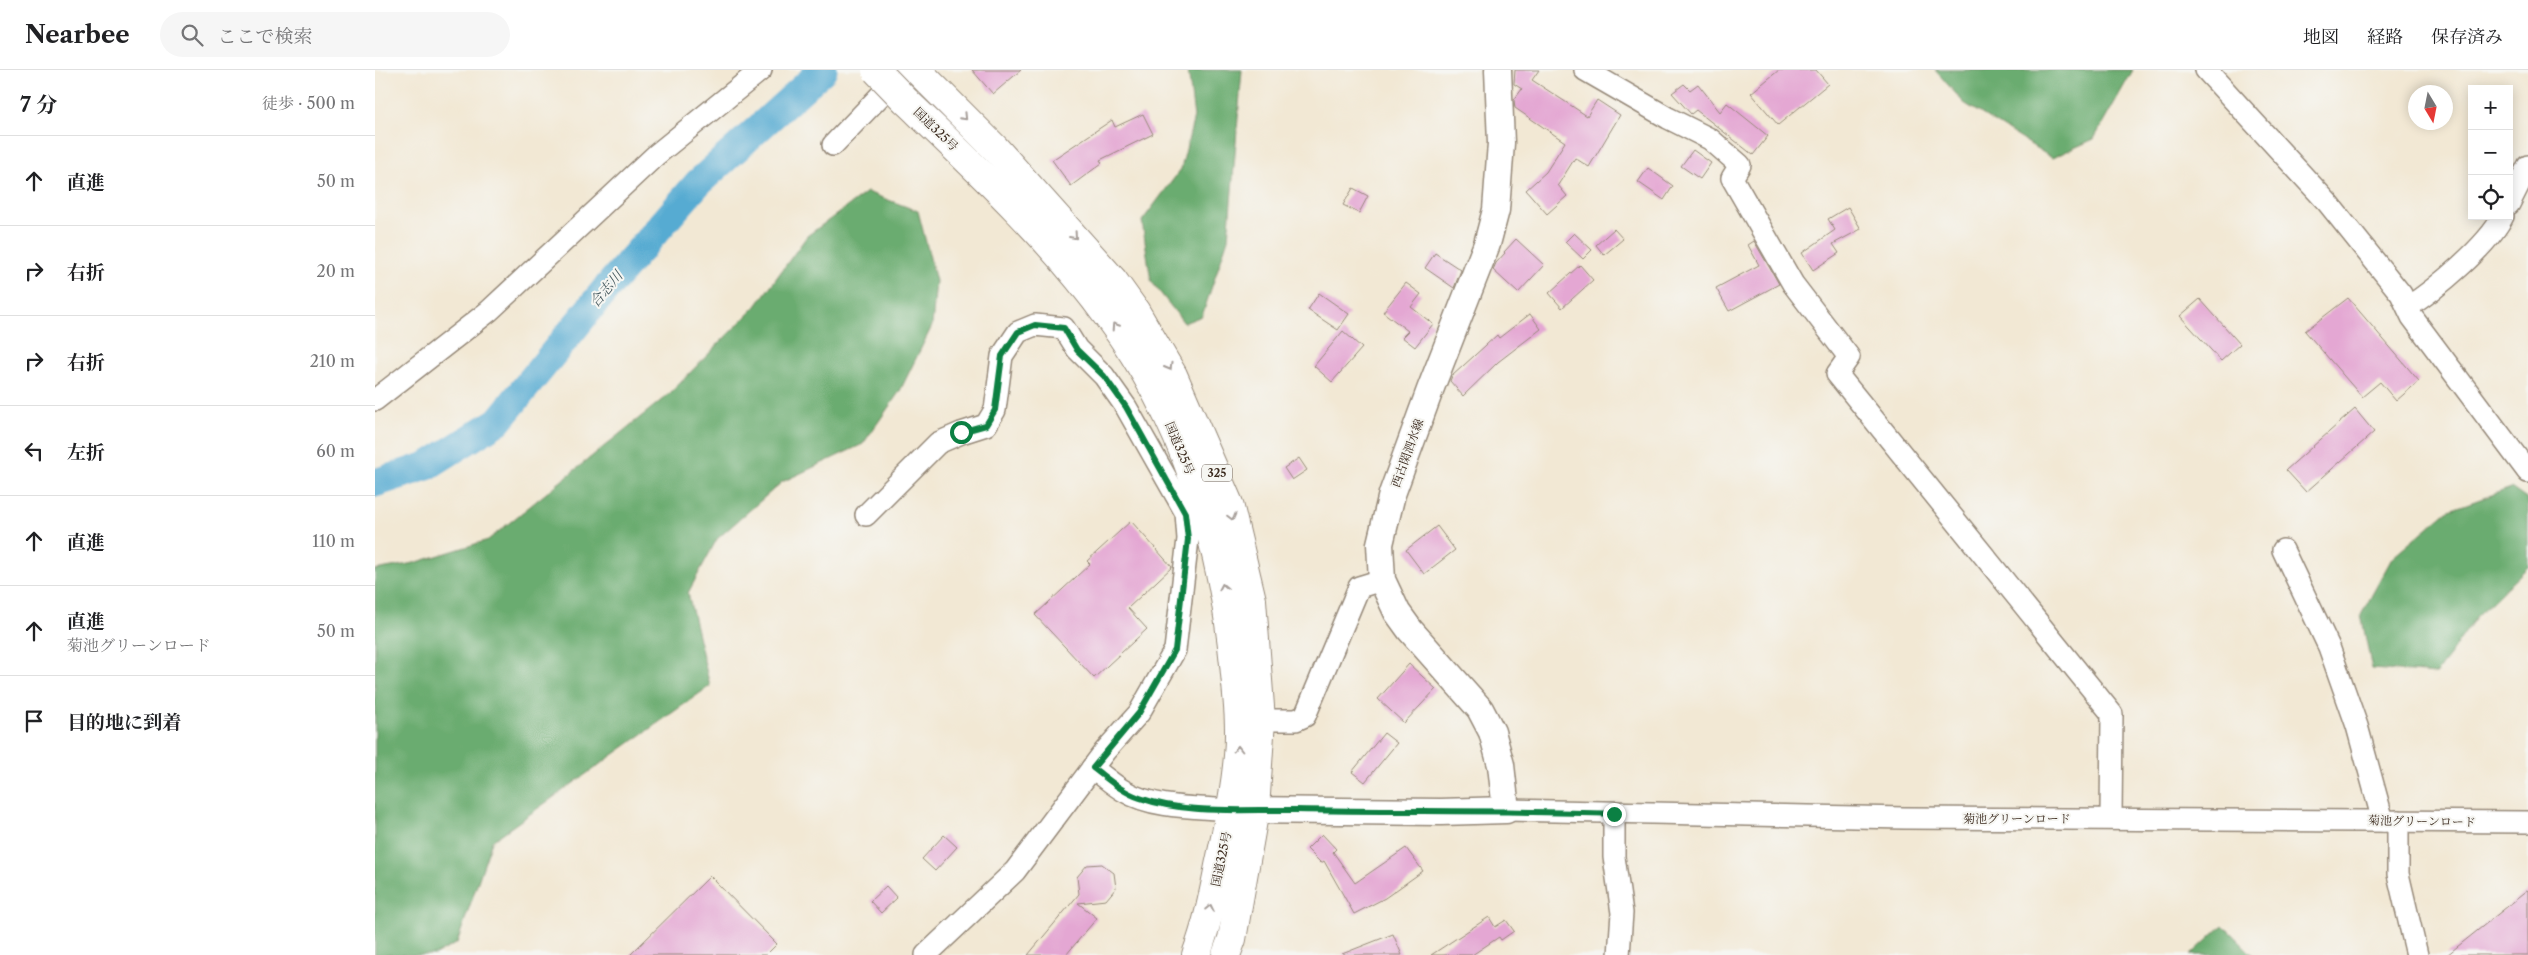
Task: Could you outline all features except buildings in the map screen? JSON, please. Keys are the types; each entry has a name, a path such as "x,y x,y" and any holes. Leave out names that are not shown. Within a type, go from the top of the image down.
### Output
{"highway":[{"name":"国道325号","path":"876,70 996,187 1069,265 1110,319 1149,379 1183,449 1201,499 1215,547 1231,632 1237,691 1238,754 1243,810 1232,939 1226,955"},
{"name":"国道325号","path":"923,76 995,148 1113,280 1136,312 1173,375 1229,504 1253,600 1261,720 1243,810 1196,955"}],"main road":[{"name":"西古閑泗水線","path":"1498,70 1501,143 1496,210 1487,244 1392,494 1380,544 1382,580 1397,612 1410,630 1480,709 1492,732 1501,765 1505,810"},
{"path":"1243,810 1441,812 1505,810"}],"street":[{"path":"375,400 489,311 657,155 761,70"},
{"path":"833,145 905,70"},
{"path":"1585,70 1668,118 1711,140 1740,165 1732,178 1793,284 1849,357 1837,374 2113,714 2111,818"},
{"path":"2206,70 2328,203 2401,294 2412,317 2528,472"},
{"path":"2513,196 2528,166"},
{"path":"2408,307 2427,295 2486,241 2500,220"},
{"path":"866,515 938,443 961,432 986,425 995,410 1002,356 1018,332 1035,325 1064,328 1077,350 1104,376 1126,407 1185,513 1188,539 1175,650 1139,713 1093,768 1015,871 926,955"},
{"path":"2283,550 2329,647 2391,821 2398,874 2417,955"},
{"path":"1261,720 1296,720 1305,716 1359,588 1382,580"},
{"path":"1093,768 1124,791 1141,799 1176,806 1243,810"},
{"name":"菊池グリーンロード","path":"1505,810 1614,814 2528,822"},
{"path":"1614,814 1614,857 1621,913 1619,955"}],"green space":[{"path":"1188,70 1242,70 1228,239 1202,316 1184,323 1151,281 1142,221 1181,169 1194,117"},
{"path":"1935,70 2133,70 2094,139 2052,158 1964,103"},
{"path":"867,192 918,211 936,281 932,326 900,391 863,444 782,482 717,539 688,593 710,686 492,841 457,943 435,955 375,955 375,570 414,563 488,540 669,394 756,306 807,236"},
{"path":"2511,488 2528,500 2528,567 2476,617 2436,674 2372,669 2361,615 2392,558 2447,511"},
{"path":"2223,925 2253,955 2191,955"}],"waterway":[{"name":"合志川","path":"375,483 427,466 498,421 605,290 698,183 823,70"}],"route":[{"path":"961,432 986,425 995,410 1002,356 1018,332 1035,325 1064,328 1077,350 1104,376 1126,407 1185,513 1188,539 1175,650 1139,713 1105,751 1093,768 1124,791 1141,799 1176,806 1231,810 1441,812 1505,810 1614,814"}]}
